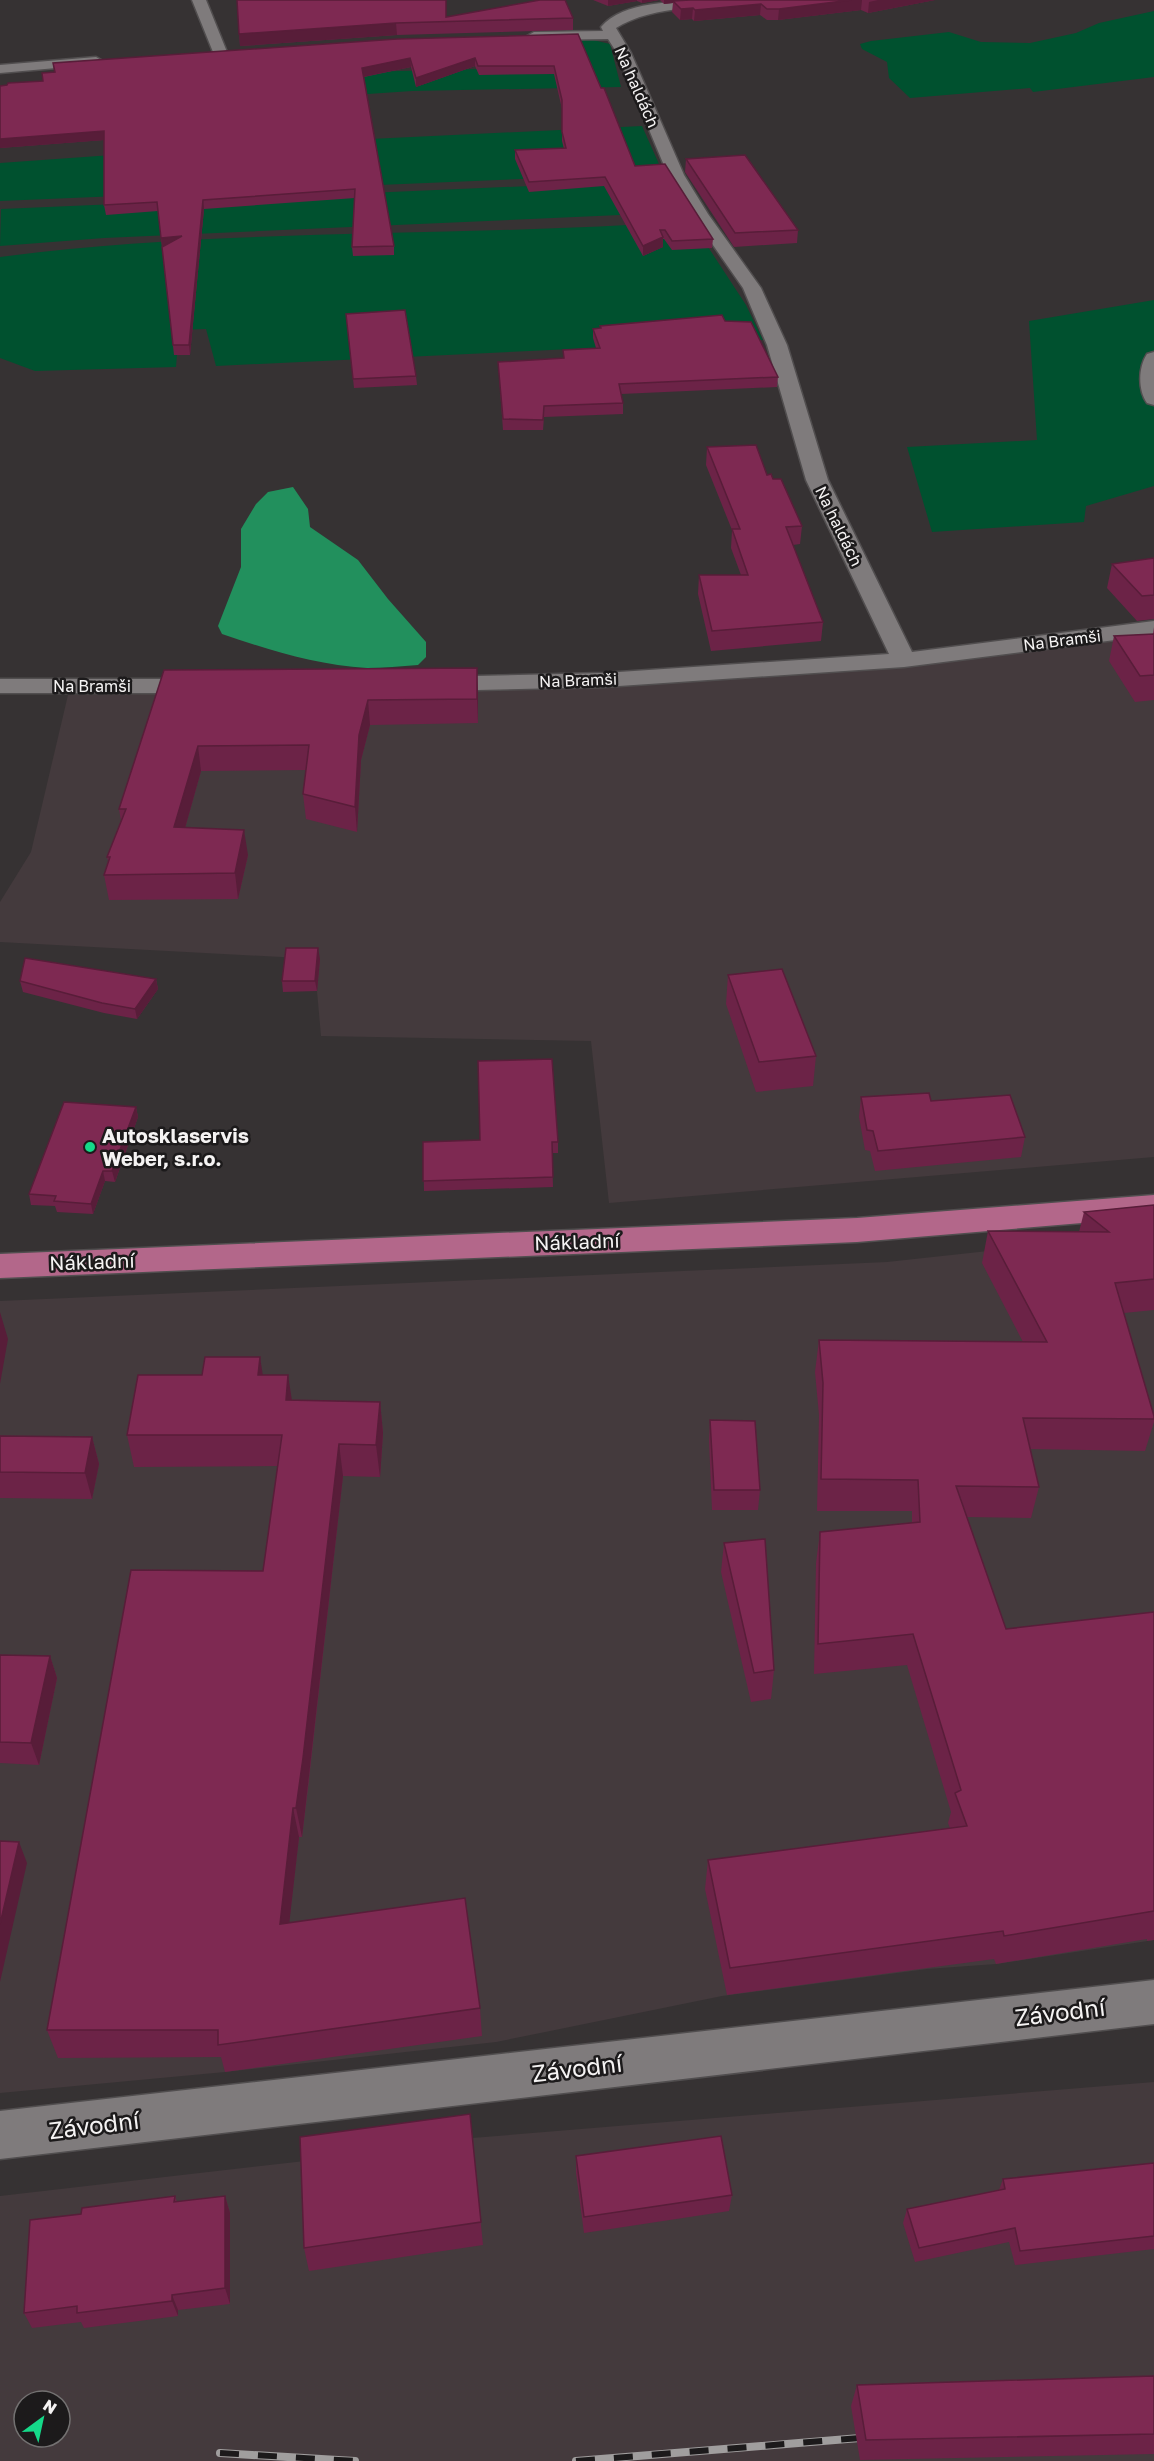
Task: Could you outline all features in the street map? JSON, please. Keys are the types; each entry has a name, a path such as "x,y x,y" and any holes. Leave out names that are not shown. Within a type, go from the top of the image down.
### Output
{"main road":[{"name":"Nákladní","path":"0,1266 857,1230 1154,1206"}],"street":[{"path":"199,0 220,52"},
{"path":"612,35 608,27 625,16 657,7 778,0"},
{"name":"Na haldách","path":"513,36 612,35 624,53 676,175 700,215 752,288 777,345 817,480 904,660"},
{"path":"0,69 115,60"},
{"path":"1154,358 1150,391 1154,399"},
{"name":"Na Bramši","path":"405,684 604,680 904,660 1154,628"},
{"name":"Na Bramši","path":"0,686 222,686"},
{"name":"Závodní","path":"0,2135 1154,2002"}],"shaded area":[{"path":"1154,11 1154,77 1033,92 1030,88 910,98 889,78 887,62 862,49 860,44 949,32 981,42 1030,43 1076,33 1099,23"},
{"path":"589,39 610,44 621,87 412,91 0,119 284,74 478,69 474,42"},
{"path":"642,126 663,173 0,201 0,163 266,144"},
{"path":"667,180 687,212 104,238 0,246 1,209"},
{"path":"691,221 746,305 763,340 216,366 206,329 179,330 176,367 35,371 0,358 0,257 172,241 518,230"},
{"path":"1154,300 1154,486 1086,506 1084,522 932,532 907,447 1037,440 1029,321"},
{"path":"293,487 308,509 310,527 358,560 388,599 426,642 426,657 418,665 367,668 329,664 275,651 222,634 218,626 241,567 241,529 256,504 268,492"},
{"path":"1154,636 1154,1157 609,1203 591,1041 321,1036 317,991 319,959 0,942 0,902 31,852 68,695 538,689 922,665"},
{"path":"1154,1233 1154,1940 996,1964 927,1969 722,1996 496,2042 225,2072 0,2093 0,1301 887,1262"},
{"path":"1154,2082 1154,2461 0,2461 0,2196 305,2161 472,2138"}],"building":[{"path":"237,0 446,0 446,17 540,0 565,0 573,18 396,23 239,34"},
{"path":"851,0 779,9 767,9 761,4 695,10 693,8 681,9 673,1"},
{"path":"578,34 601,88 604,88 635,166 665,164 713,239 672,241 665,230 660,230 663,237 643,246 605,177 529,182 515,150 566,148 562,132 562,100 554,66 478,66 475,58 416,78 410,58 362,68 394,246 352,247 355,189 203,200 189,345 173,345 162,247 182,236 161,238 157,202 104,205 104,131 0,139 0,86 8,83 43,81 42,73 55,72 53,63 397,39"},
{"path":"745,155 798,230 735,233 686,159"},
{"path":"405,310 416,376 353,379 346,314"},
{"path":"722,315 725,321 751,322 778,377 619,384 623,403 544,406 543,420 503,419 498,362 564,358 563,350 600,348 593,329 601,328 600,326"},
{"path":"756,445 767,475 771,474 773,479 781,479 802,526 786,527 823,622 712,631 699,575 748,575 732,529 740,529 707,447"},
{"path":"1154,558 1154,595 1142,596 1112,564"},
{"path":"1154,634 1154,675 1140,676 1114,636"},
{"path":"477,668 477,699 368,700 359,735 355,807 303,794 309,745 198,746 174,827 244,830 235,873 104,875 110,857 107,857 126,809 119,809 164,670"},
{"path":"286,948 318,948 315,981 282,981"},
{"path":"25,958 156,979 135,1009 102,1003 20,981"},
{"path":"782,969 816,1056 759,1062 728,975"},
{"path":"552,1059 558,1142 552,1142 553,1177 423,1181 423,1142 480,1140 478,1061"},
{"path":"929,1093 931,1101 1010,1095 1025,1137 878,1151 873,1131 867,1130 861,1097"},
{"name":"Autosklaservis Weber, s.r.o.","path":"64,1102 136,1107 112,1171 103,1171 91,1204 54,1201 56,1196 29,1194"},
{"path":"1154,1205 1154,1279 1115,1283 1154,1419 1023,1418 1039,1487 956,1486 1006,1629 1154,1612 1154,1911 1004,1936 1003,1931 730,1968 708,1860 967,1826 955,1793 961,1790 913,1634 818,1644 820,1532 920,1522 918,1480 821,1479 823,1383 819,1340 1047,1342 988,1231 1109,1232 1084,1212"},
{"path":"205,1357 260,1357 258,1375 288,1375 286,1400 380,1402 376,1445 339,1444 303,1758 296,1808 293,1808 280,1924 465,1898 480,2008 218,2045 218,2030 47,2030 131,1570 263,1571 282,1435 127,1435 138,1375 202,1375"},
{"path":"710,1420 755,1421 760,1490 714,1490"},
{"path":"0,1436 92,1437 85,1473 0,1472"},
{"path":"765,1539 774,1670 754,1673 724,1543"},
{"path":"0,1655 50,1656 31,1743 0,1742"},
{"path":"0,1841 19,1842 0,1924"},
{"path":"470,2114 481,2222 304,2248 300,2137"},
{"path":"721,2136 732,2195 584,2217 576,2156"},
{"path":"1154,2163 1154,2236 1020,2251 1015,2228 919,2248 907,2209 1005,2189 1003,2179"},
{"path":"175,2196 174,2202 225,2196 225,2288 172,2295 172,2301 77,2313 77,2306 24,2313 30,2220 81,2214 82,2208"},
{"path":"1154,2376 1154,2434 866,2440 857,2385"}],"railway":[{"path":"576,2461 872,2437"},
{"path":"220,2453 355,2461"}],"place":[{"name":"Autosklaservis Weber, s.r.o.","path":"90,1147"}]}
